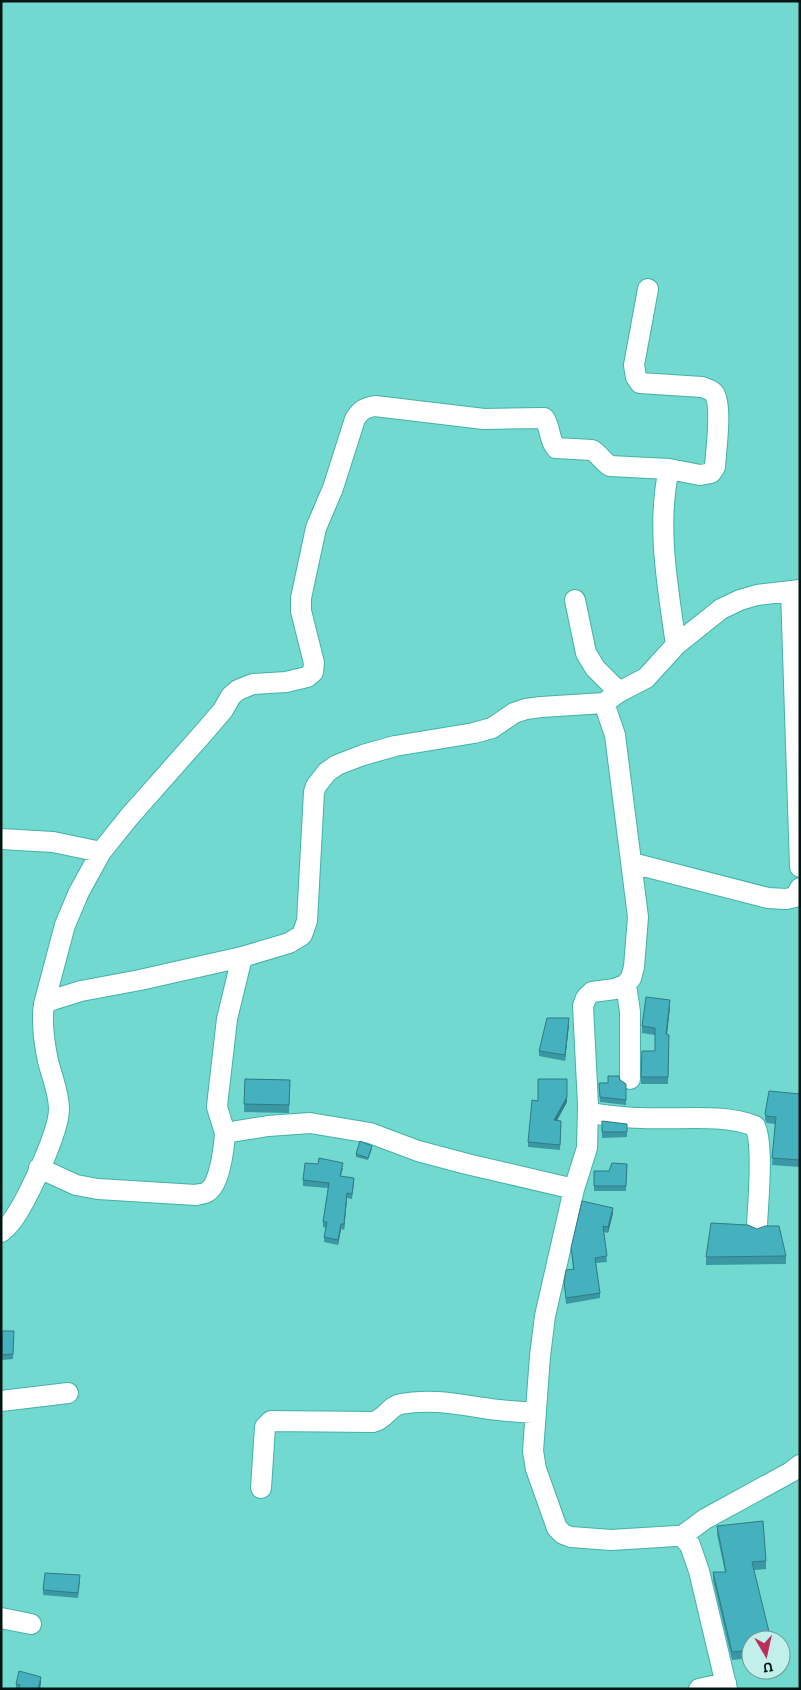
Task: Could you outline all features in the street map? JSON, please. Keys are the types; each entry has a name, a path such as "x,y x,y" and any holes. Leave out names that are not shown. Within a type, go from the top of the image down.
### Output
{"street":[{"path":"1,1232 12,1221 48,1150 57,1125 59,1109 54,1079 48,1062 42,1017 65,925 101,852 223,710 231,696 238,690 253,684 286,682 307,677 313,672 314,663 302,611 301,598 316,528 333,488 355,419 361,410 375,406 484,419 544,418 547,421 550,442 556,448 592,450 597,453 602,461 610,466 669,469 700,475 712,473 715,466 718,414 716,395 712,390 702,387 640,383 636,377 634,364 648,290"},
{"path":"669,469 663,510 667,580 676,645"},
{"path":"44,1004 81,991 242,957 289,943 302,934 307,920 314,792 320,779 332,768 363,755 395,746 474,733 492,728 514,713 526,709 612,697 646,678 676,645 721,609 740,600 758,595 795,591 800,867"},
{"path":"575,600 586,653 612,697 638,917 634,967 631,978 626,984 615,989 592,992 586,998 583,1006 588,1113 587,1148 574,1189 545,1316 533,1451 536,1469 560,1532 571,1537 611,1540 682,1536 705,1519 791,1472 800,1465"},
{"path":"1,838 53,842 101,852"},
{"path":"632,862 768,898 786,899 795,897 800,888"},
{"path":"39,1168 76,1185 98,1189 196,1195 206,1193 214,1186 224,1151 225,1133 218,1107 218,1097 227,1019 242,957"},
{"path":"626,984 630,1012 630,1079"},
{"path":"588,1113 643,1118 703,1118 748,1123 755,1126 758,1133 759,1166 757,1224"},
{"path":"225,1133 268,1126 310,1123 370,1132 442,1157 574,1189"},
{"path":"1,1401 68,1393"},
{"path":"261,1488 265,1427 271,1421 373,1422 384,1417 391,1408 400,1404 411,1403 446,1402 536,1413"},
{"path":"682,1536 690,1544 699,1570 726,1686 699,1689"},
{"path":"1,1618 31,1624"}],"building":[{"path":"646,997 670,1000 666,1034 669,1035 668,1077 641,1077 642,1051 655,1051 655,1028 642,1026"},
{"path":"547,1018 569,1018 565,1055 539,1051"},
{"path":"608,1076 619,1076 620,1080 626,1084 626,1100 600,1097 599,1083 608,1083"},
{"path":"245,1079 290,1080 289,1105 244,1104"},
{"path":"538,1079 567,1079 567,1097 554,1120 561,1121 560,1145 528,1142 532,1100 538,1101"},
{"path":"769,1091 800,1094 800,1160 772,1158 776,1117 765,1114"},
{"path":"602,1121 627,1124 627,1132 602,1132"},
{"path":"360,1141 372,1146 368,1158 356,1154"},
{"path":"319,1158 343,1163 340,1176 354,1178 352,1194 347,1193 344,1224 341,1224 338,1240 324,1237 327,1222 323,1222 329,1183 303,1180 305,1163 318,1164"},
{"path":"612,1163 627,1164 626,1186 594,1186 594,1171 609,1171"},
{"path":"582,1201 613,1208 608,1227 603,1226 607,1256 595,1258 600,1293 566,1298 564,1282 566,1270 574,1269 571,1248"},
{"path":"711,1223 748,1225 757,1229 765,1226 779,1226 786,1256 706,1257"},
{"path":"2,1331 14,1331 13,1354 2,1355"},
{"path":"763,1521 766,1561 752,1562 769,1630 741,1630 741,1651 732,1652 713,1572 726,1572 717,1526"},
{"path":"45,1573 80,1575 78,1593 43,1590"},
{"path":"19,1671 41,1677 38,1689 19,1689 20,1685 16,1684"}]}
